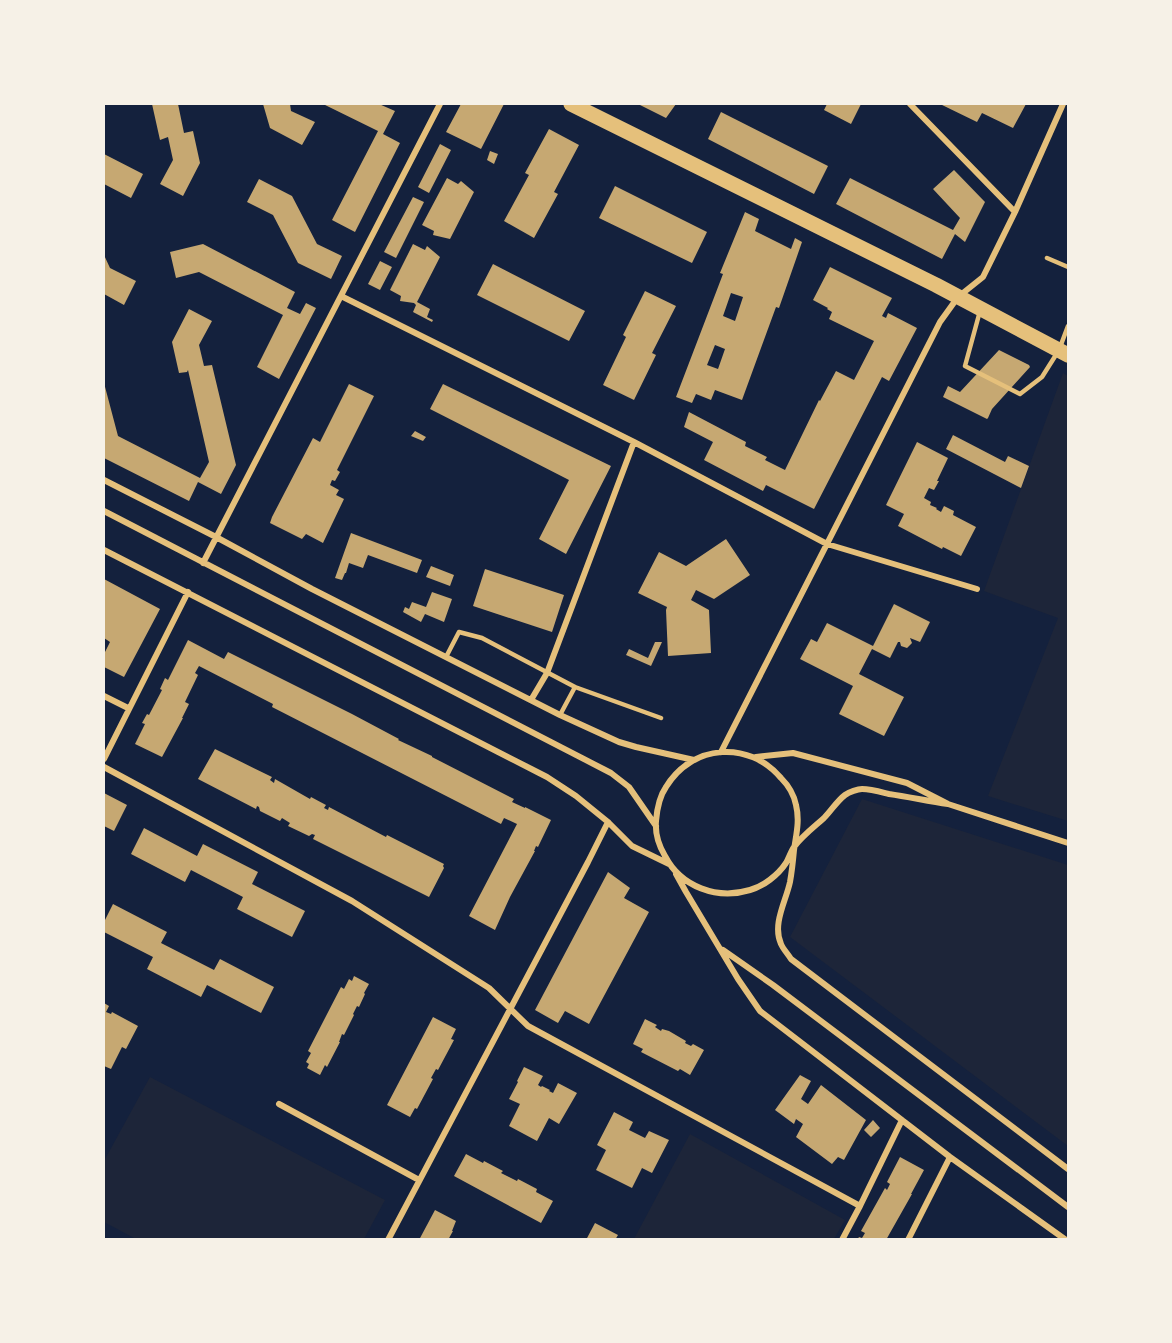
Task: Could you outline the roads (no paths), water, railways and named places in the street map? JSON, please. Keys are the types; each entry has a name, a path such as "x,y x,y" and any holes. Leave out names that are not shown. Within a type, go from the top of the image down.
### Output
{"main road":[{"path":"571,104 768,201 1064,353"}],"street":[{"path":"203,563 440,104"},
{"path":"910,104 1014,212"},
{"path":"721,752 940,322 958,297 983,277 1063,104"},
{"path":"341,296 634,442 827,544 977,589"},
{"path":"531,700 548,673 634,442"},
{"path":"104,480 560,715 619,742 694,760"},
{"path":"104,511 611,773 629,787 656,826"},
{"path":"104,550 547,777 576,796 608,822 632,846 669,864"},
{"path":"104,759 188,592"},
{"path":"104,696 128,708"},
{"path":"1068,843 948,804 861,789 846,795 795,846 785,864 770,879 752,889 731,894 710,892 691,884 675,871 660,846 656,826 658,807 665,788 677,772 694,760 707,754 738,752 756,758 774,769 788,784 796,804 798,825 795,846 789,883 779,926 780,943 791,959 1068,1169"},
{"path":"756,758 793,753 907,783 948,804"},
{"path":"104,767 352,901 489,988 528,1026 860,1206"},
{"path":"388,1239 608,822"},
{"path":"675,871 738,980 760,1011 950,1157 1066,1239"},
{"path":"720,948 773,985 1068,1207"},
{"path":"279,1104 419,1180"},
{"path":"842,1239 902,1120"},
{"path":"908,1239 950,1157"}],"lane":[{"path":"1047,258 1068,267"},
{"path":"980,309 965,366 1020,394 1042,377 1064,353 1068,326"},
{"path":"446,657 459,632 482,638 575,687 661,718"},
{"path":"560,715 575,687"}]}
